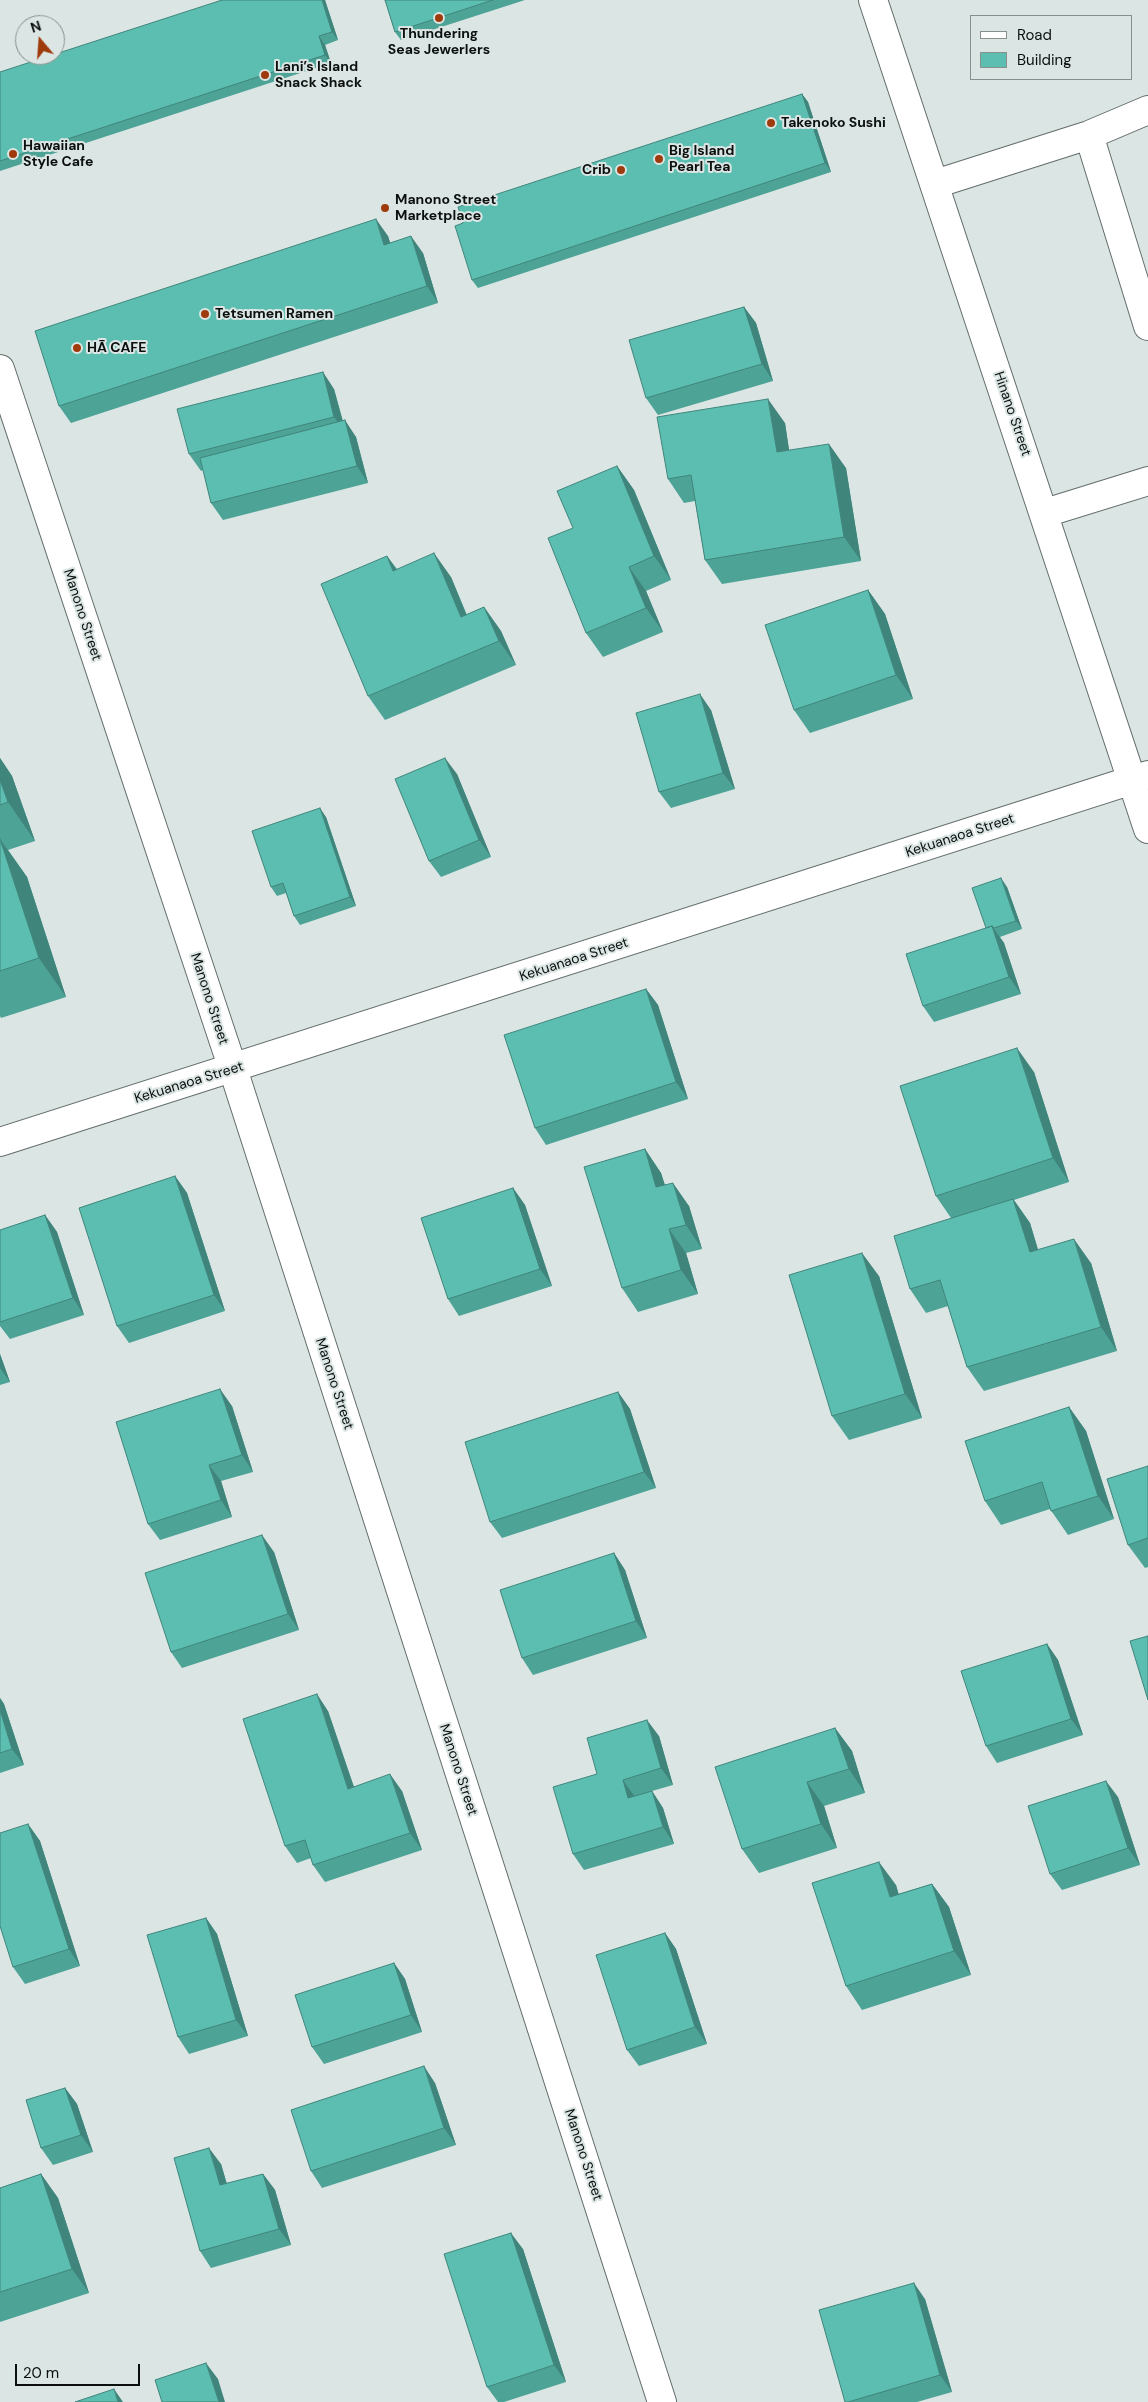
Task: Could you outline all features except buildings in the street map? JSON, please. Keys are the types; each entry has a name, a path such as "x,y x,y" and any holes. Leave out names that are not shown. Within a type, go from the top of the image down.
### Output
{"street":[{"name":"Hinano Street","path":"873,0 1045,513 1140,778 1148,829"},
{"path":"934,184 1089,135 1148,110"},
{"path":"1089,135 1148,326"},
{"name":"Manono Street","path":"0,369 233,1069 662,2402"},
{"path":"1045,513 1148,481"},
{"name":"Kekuanaoa Street","path":"0,1142 1140,778"}],"place":[{"name":"Thundering Seas Jewerlers","path":"439,18"},
{"name":"Lani’s Island Snack Shack","path":"265,75"},
{"name":"Takenoko Sushi","path":"771,123"},
{"name":"Hawaiian Style Cafe","path":"13,154"},
{"name":"Big Island Pearl Tea","path":"659,159"},
{"name":"Crib","path":"621,170"},
{"name":"Manono Street Marketplace","path":"385,208"},
{"name":"Tetsumen Ramen","path":"205,314"},
{"name":"HĀ CAFE","path":"77,348"}]}
